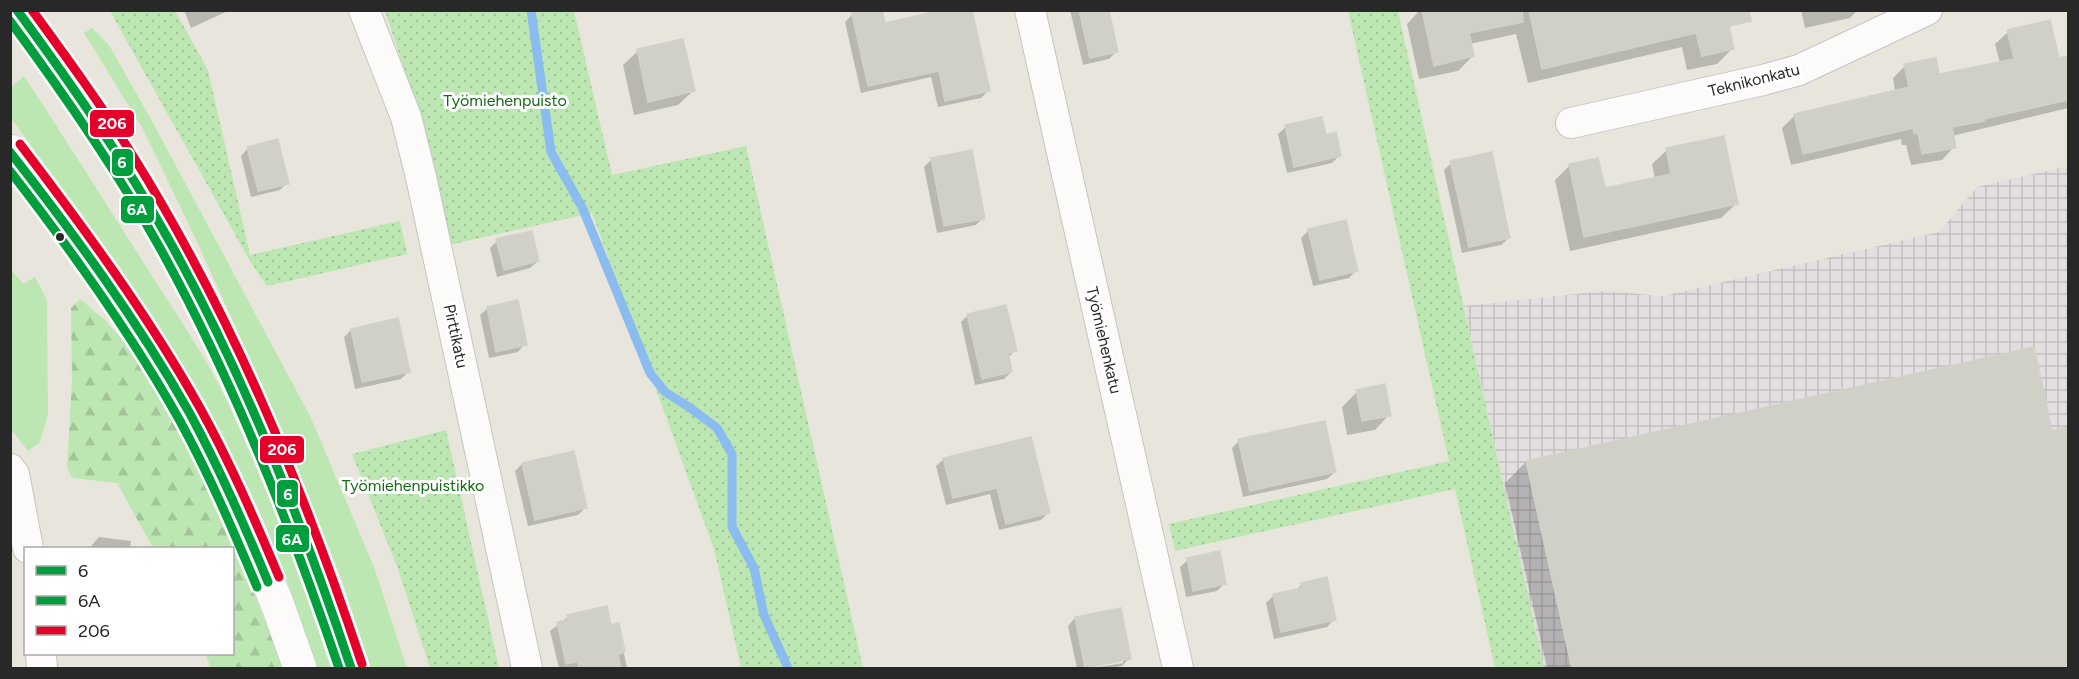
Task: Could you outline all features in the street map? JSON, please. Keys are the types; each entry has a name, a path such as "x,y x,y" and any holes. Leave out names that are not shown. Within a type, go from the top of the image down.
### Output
{"main road":[{"path":"16,10 47,49 112,144 176,252 251,406 324,583 351,669"},
{"path":"10,151 103,276 189,413 236,506 277,603 300,669"}],"street":[{"name":"Pirttikatu","path":"364,10 406,117 421,177 527,669"},
{"name":"Työmiehenkatu","path":"1030,10 1178,669"},
{"name":"Teknikonkatu","path":"1571,123 1799,70 1927,10"},
{"path":"10,469 14,474 28,547"}],"shaded area":[{"path":"2068,166 2068,668 1544,668 1464,306 1604,291 1663,296 1939,232 1977,187"}],"green space":[{"path":"110,11 175,11 208,70 250,255 400,221 407,254 267,286 250,261"},
{"name":"Työmiehenpuisto","path":"385,11 574,11 612,175 746,146 863,668 741,668 714,549 592,213 449,245 415,101"},
{"path":"1348,11 1398,11 1544,668 1495,668 1455,489 1175,551 1169,524 1449,461"},
{"path":"92,28 109,45 153,123 310,416 374,567 407,668 371,668 341,578 282,430 143,129 84,33"},
{"path":"24,76 189,333 227,401 270,500 331,668 316,668 273,542 226,442 194,383 133,287 11,118 10,88"},
{"path":"10,268 23,284 35,277 47,300 48,414 40,442 28,451 11,429"},
{"path":"80,299 105,320 127,345 179,432 238,551 283,668 211,668 205,655 234,655 234,547 152,547 117,483 72,478 67,467 72,381 71,308"},
{"name":"Työmiehenpuistikko","path":"446,430 499,668 430,668 398,569 352,454"}],"building":[{"path":"851,10 882,10 885,23 942,10 972,10 990,91 945,101 939,71 868,86"},
{"path":"1079,10 1109,10 1118,52 1090,58"},
{"path":"1422,10 1522,10 1523,22 1469,33 1474,56 1434,66"},
{"path":"1529,10 1749,10 1751,21 1729,26 1734,49 1702,56 1696,33 1542,69"},
{"path":"2050,20 2059,58 2068,56 2068,100 1952,127 1956,148 1922,154 1918,133 1914,134 1913,128 1803,154 1794,114 1909,87 1904,64 1936,58 1939,74 2014,59 2007,30"},
{"path":"683,39 695,91 648,102 637,49"},
{"path":"1322,117 1326,135 1336,132 1341,156 1294,167 1285,125"},
{"path":"1724,136 1738,204 1584,237 1569,164 1598,158 1605,188 1671,174 1666,148"},
{"path":"278,139 289,184 258,191 247,147"},
{"path":"972,150 985,219 944,226 931,158"},
{"path":"1492,152 1510,238 1469,247 1450,161"},
{"path":"1346,220 1358,271 1320,280 1308,229"},
{"path":"532,231 539,261 504,270 496,239"},
{"path":"518,300 527,345 496,352 487,307"},
{"path":"1006,305 1017,351 1008,353 1012,372 982,379 967,314"},
{"path":"398,318 410,372 362,382 351,329"},
{"path":"2034,347 2052,431 2068,427 2068,669 1572,669 1526,461"},
{"path":"1385,384 1391,416 1362,421 1356,390"},
{"path":"1325,421 1336,472 1250,491 1238,439"},
{"path":"1031,437 1050,513 1006,524 997,488 953,498 943,458"},
{"path":"574,451 587,508 535,520 522,463"},
{"path":"1220,551 1226,584 1193,591 1187,558"},
{"path":"1327,577 1336,620 1281,632 1273,594 1302,588 1301,583"},
{"path":"607,606 611,625 619,623 625,652 618,654 621,669 579,669 578,662 566,664 557,622 568,620 567,615"},
{"path":"1121,608 1131,659 1085,668 1075,617"}],"waterway":[{"path":"531,10 551,152 582,207 650,373 665,392 717,428 732,454 732,527 754,568 764,615 788,668"}],"transit line":[{"name":"6","path":"17,10 116,153 153,212 197,293 247,397 292,504 351,668"},
{"name":"206","path":"32,10 121,137 169,216 202,278 233,340 290,467 362,664"},
{"name":"6A","path":"10,21 70,104 107,161 160,248 187,299 259,454 301,560 339,668"},
{"name":"206","path":"20,144 115,273 180,373 232,470 279,577"},
{"name":"6","path":"10,152 104,279 169,378 221,475 268,582"},
{"name":"6A","path":"10,171 100,293 161,388 211,482 257,587"}]}
